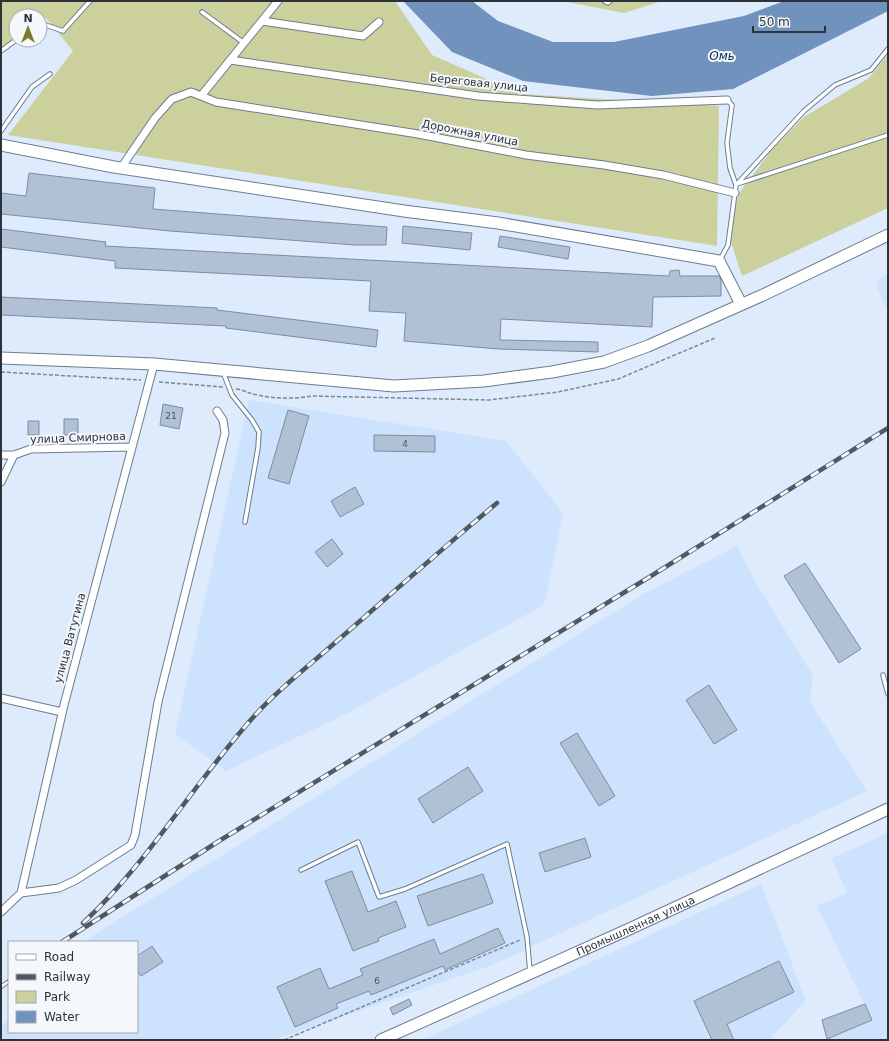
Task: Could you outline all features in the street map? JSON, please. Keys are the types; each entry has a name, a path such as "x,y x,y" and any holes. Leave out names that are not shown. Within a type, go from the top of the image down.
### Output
{"street":[{"path":"201,96 278,1"},
{"path":"262,20 363,36 379,22"},
{"name":"Береговая улица","path":"230,60 502,98 597,105 727,100"},
{"name":"Дорожная улица","path":"121,168 155,118 172,99 191,92 216,102 418,134 526,155 604,165 663,175 735,193"},
{"path":"1,145 121,168 396,210 498,223 719,261 741,304"},
{"path":"1,358 154,364 222,369 394,386 499,379 552,372 604,362 648,346 888,235"},
{"name":"улица Ватутина","path":"21,894 62,712 154,364"},
{"path":"1,912 21,894 59,888 76,880 131,845 136,835 158,702 225,433 223,420 217,411"},
{"name":"улица Смирнова","path":"1,455 14,455 31,449 132,447"},
{"path":"1,482 14,455"},
{"path":"1,698 62,712"},
{"name":"Промышленная улица","path":"381,1040 888,809"}],"lane":[{"path":"48,26 63,32 90,1"},
{"path":"604,1 608,3 610,1"},
{"path":"202,12 244,43"},
{"path":"736,185 804,111 836,85 871,70 888,49"},
{"path":"1,131 32,87 50,74"},
{"path":"719,261 728,245 736,185 730,168 727,143 732,105 727,100"},
{"path":"736,185 888,134"},
{"path":"222,369 232,395 252,420 259,432 258,448 245,522"},
{"path":"883,675 888,694"},
{"path":"301,870 358,842 379,897 405,889 507,844 527,937 530,973"}],"path":[{"path":"284,1040 527,937"}],"shaded area":[{"path":"888,274 888,312 876,284 879,279"},
{"path":"249,400 506,441 563,513 544,605 344,715 226,771 175,734"},
{"path":"737,546 754,579 813,676 810,702 867,791 492,965 274,1040 1,1040 1,1026 8,1021 8,1033 138,1033 138,941 85,941 647,592"},
{"path":"888,833 888,1040 827,1040 872,1020 817,906 847,893 832,858"},
{"path":"761,884 806,1000 769,1040 422,1040"}],"green space":[{"path":"1,1 395,1 432,55 521,94 719,106 717,246 8,135 73,51 48,20 48,8 8,8 8,46 1,51"},
{"path":"562,1 662,1 624,13"},
{"path":"888,55 888,208 742,276 727,230 740,192 771,151 804,117 869,78"}],"water":[{"name":"Омь","path":"403,1 472,1 498,21 553,42 614,42 744,16 784,1 888,1 888,11 733,89 652,96 523,81 452,52"}],"building":[{"path":"29,173 155,188 153,209 387,227 386,245 355,245 170,231 1,214 1,193 26,196"},
{"path":"403,226 472,233 470,250 402,243"},
{"path":"1,229 106,242 105,246 669,276 670,271 679,270 680,276 719,276 721,280 721,296 653,297 652,327 501,319 500,340 598,342 598,352 499,349 404,341 406,313 369,311 371,281 115,268 115,261 1,247"},
{"path":"500,236 570,247 568,259 498,247"},
{"path":"1,297 217,308 217,310 378,330 376,347 226,328 226,326 1,315"},
{"path":"163,404 183,408 179,429 160,425"},
{"path":"288,410 309,416 289,484 268,478"},
{"path":"64,419 78,419 78,435 64,435"},
{"path":"28,421 39,421 39,435 28,435"},
{"path":"374,435 435,436 435,452 374,451"},
{"path":"355,487 364,504 340,517 331,501"},
{"path":"332,539 343,554 327,567 315,552"},
{"path":"805,563 861,649 839,663 784,576"},
{"path":"709,685 737,730 714,744 686,700"},
{"path":"577,733 615,796 599,806 560,743"},
{"path":"468,767 483,791 433,823 418,799"},
{"path":"585,838 591,857 545,872 539,853"},
{"path":"352,871 368,912 396,901 406,927 378,938 379,941 353,951 325,881"},
{"path":"483,874 493,903 428,926 417,896"},
{"path":"498,928 505,943 445,970 443,966 371,995 369,991 336,1004 338,1008 295,1027 277,987 320,968 329,989 363,975 360,969 434,939 440,954"},
{"path":"152,946 163,962 141,976 138,972 138,955"},
{"path":"779,961 794,992 727,1024 734,1040 712,1040 694,1001"},
{"path":"409,999 412,1005 393,1015 390,1008"},
{"path":"865,1004 872,1020 827,1039 822,1020"}],"railway":[{"path":"64,941 219,841 651,576 888,428"},
{"path":"83,923 130,873 235,738 267,702 497,503"},
{"path":"1,987 8,982"}]}
